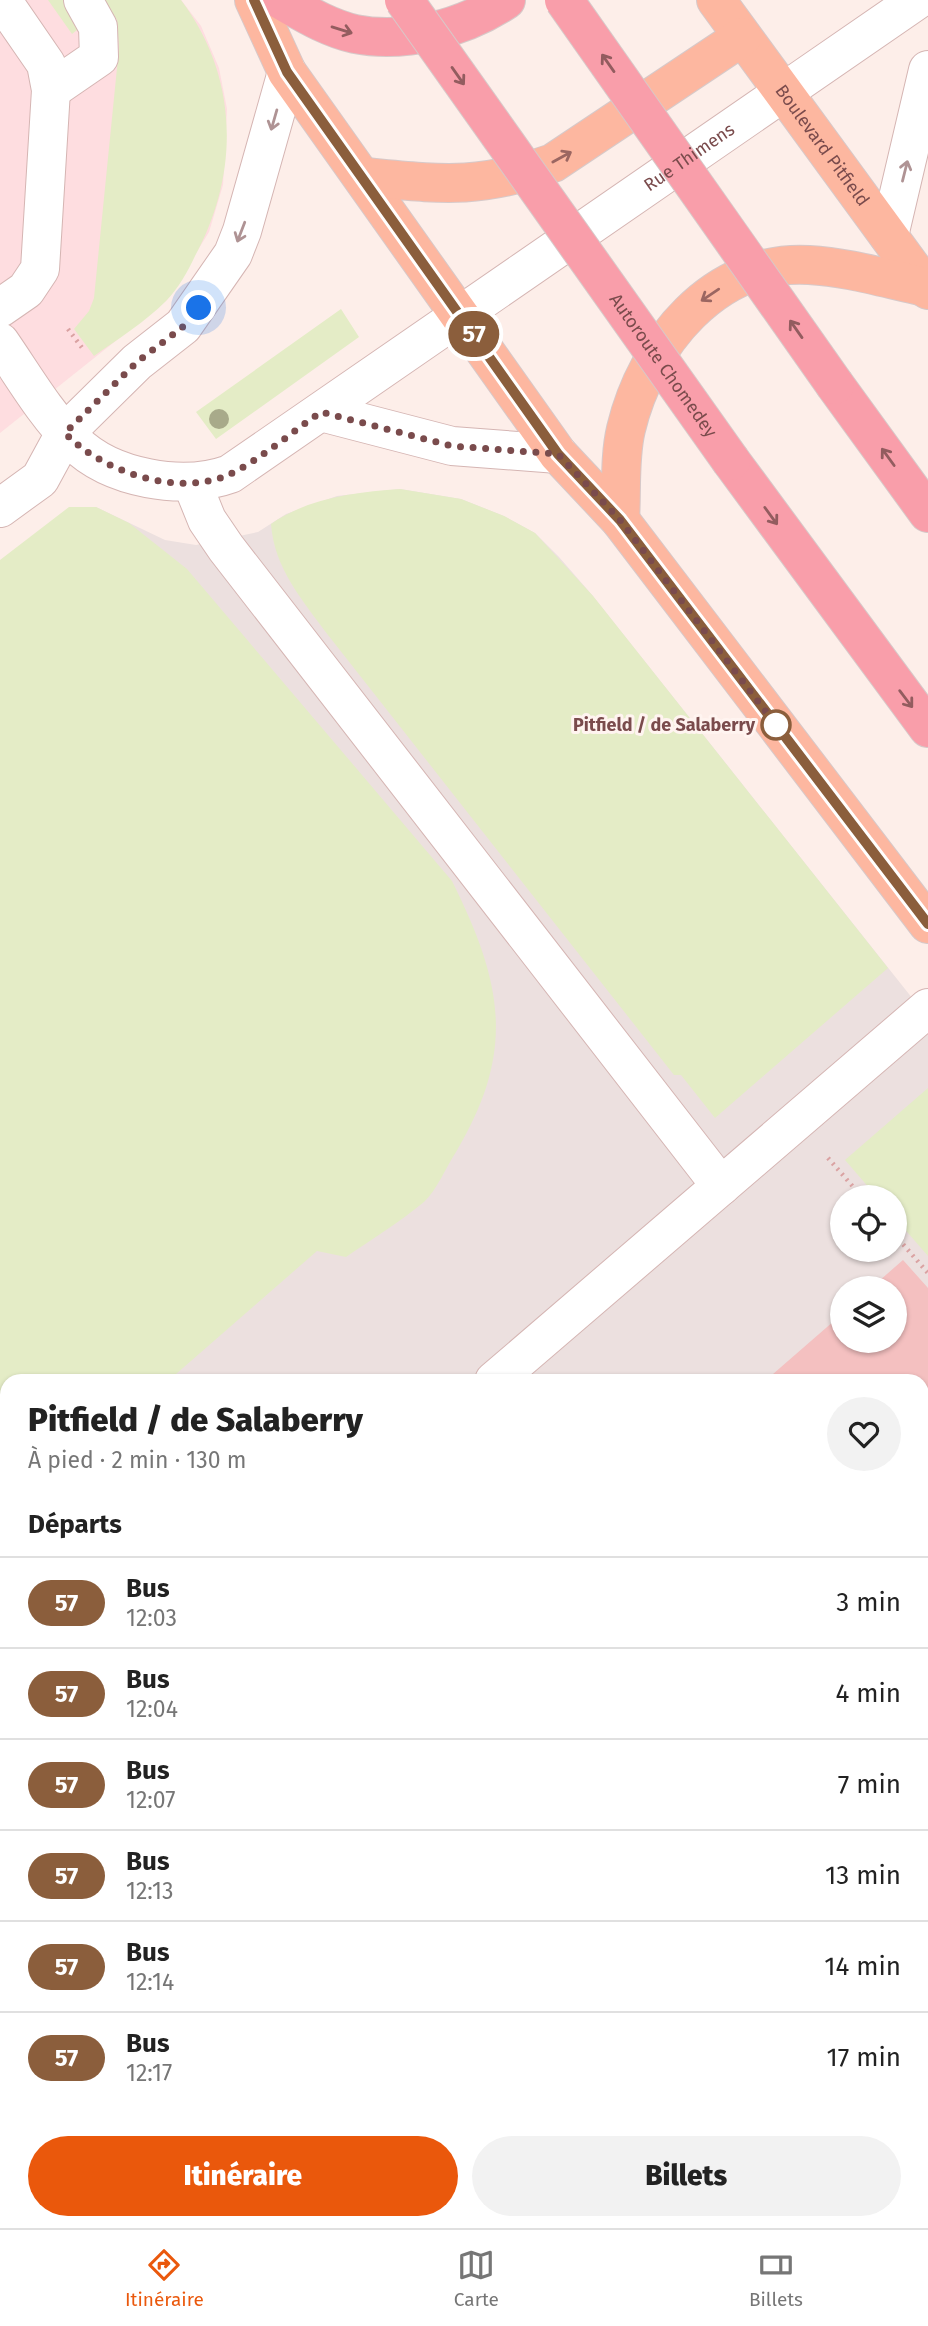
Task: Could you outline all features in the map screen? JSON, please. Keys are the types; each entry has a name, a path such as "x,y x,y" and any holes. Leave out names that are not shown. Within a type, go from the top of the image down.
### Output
{"highway":[{"path":"281,0 330,27 375,37 424,33 449,27 472,19 506,0"},
{"name":"Autoroute Chomedey","path":"404,0 731,461 928,728"},
{"path":"564,0 928,513"}],"main road":[{"path":"254,0 287,72 558,454 620,520 928,924"},
{"name":"Boulevard Pitfield","path":"716,0 927,288"},
{"path":"364,177 468,184 528,172 553,163 742,37"},
{"path":"620,520 626,431 633,408 663,344 699,303 739,278 789,266 828,267 927,288"}],"street":[{"path":"0,308 26,290 40,269 51,90 46,64 2,0"},
{"path":"51,90 99,57 98,27 83,0"},
{"name":"Rue Thimens","path":"192,483 230,474 917,0"},
{"path":"889,236 928,70"},
{"path":"0,508 40,479 65,433 137,362 184,326 233,254 250,209 287,72"},
{"path":"0,342 65,433 89,454 126,471 192,483 207,520 226,548 720,1186"},
{"path":"321,412 452,446 558,454"},
{"path":"502,1374 928,1008"}],"path":[{"path":"835,1166 852,1185"},
{"path":"907,1249 928,1273"}],"shaded area":[{"path":"0,0 181,0 201,26 219,68 227,109 223,185 209,232 167,300 0,433"},
{"path":"400,489 461,499 504,516 535,533 593,596 928,1018 928,1374 0,1374 0,1331 96,507 165,540 196,545 258,532 286,514 337,496"}],"green space":[{"path":"48,0 63,0 81,27 72,34"},
{"path":"103,0 181,0 200,30 214,61 223,93 227,126 226,159 220,192 210,224 186,274 158,309 94,356 74,329 89,311 94,298 119,48 117,20"},
{"path":"341,309 359,337 216,439 196,412"},
{"path":"400,489 461,499 504,516 535,533 593,596 888,968 715,1118 681,1075 674,1075 328,635 291,583 278,555 271,524 316,502 366,492"},
{"path":"69,507 96,507 129,523 187,569 452,881 469,917 491,984 496,1016 495,1048 488,1081 475,1115 429,1197 346,1257 317,1251 176,1374 0,1374 0,560"},
{"path":"928,1088 928,1256 907,1232 907,1185 867,1185 845,1160"}],"building":[{"path":"901,1262 905,1262 928,1288 928,1374 773,1374 830,1324 830,1353 907,1353 907,1276 885,1276"}],"bus line":[{"name":"57","path":"254,0 287,72 558,454 620,520 928,924"}],"place":[{"name":"Pitfield / de Salaberry","path":"776,725"}],"route":[{"path":"199,308 184,326 137,362 65,433 76,444 89,454 126,471 170,481 205,482 230,474 321,412 452,446 558,454 620,520 782,733 776,725"}]}
